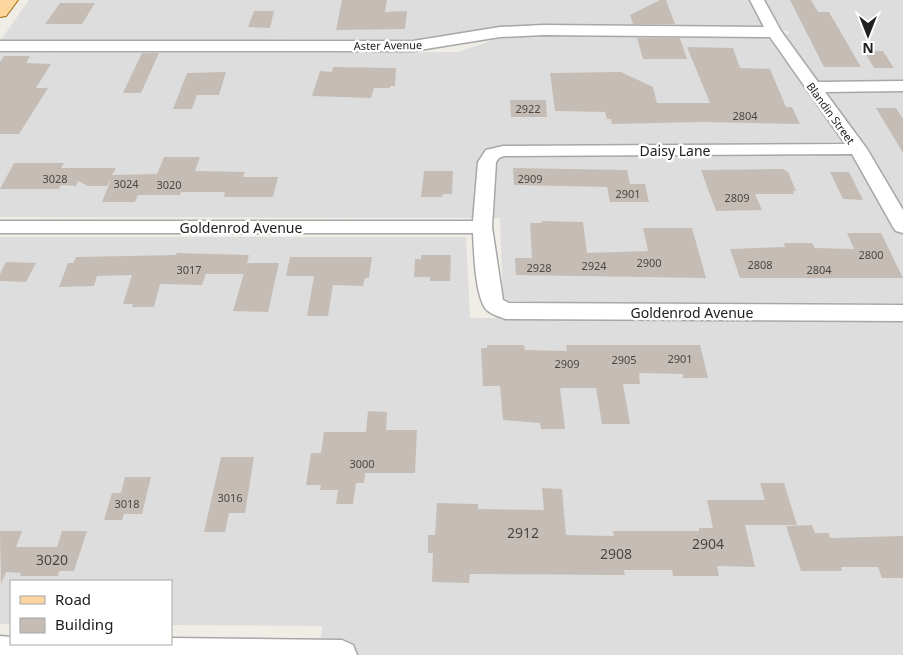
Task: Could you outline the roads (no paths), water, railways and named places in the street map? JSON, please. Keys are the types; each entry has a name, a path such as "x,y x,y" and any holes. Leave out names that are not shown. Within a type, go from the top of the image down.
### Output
{"main road":[{"path":"0,12 9,0"}],"street":[{"name":"Blandin Street","path":"757,0 774,32 858,149 903,227"},
{"name":"Aster Avenue","path":"0,46 413,46 500,32 543,30 774,32"},
{"path":"812,87 903,86"},
{"name":"Daisy Lane","path":"482,227 487,162 492,154 503,151 858,149"},
{"name":"Goldenrod Avenue","path":"0,227 482,227 490,295 494,305 506,311 903,313"},
{"path":"15,652 342,655"}]}
